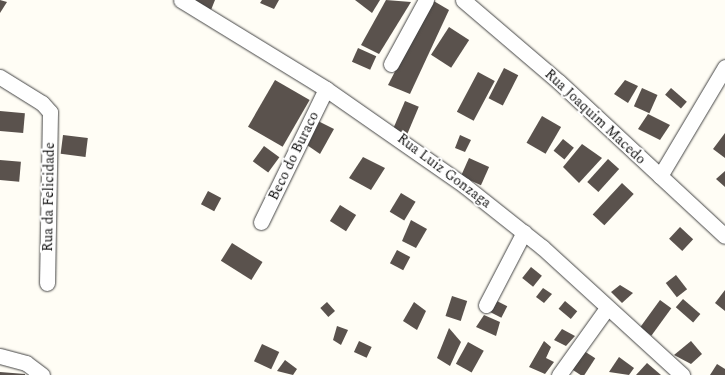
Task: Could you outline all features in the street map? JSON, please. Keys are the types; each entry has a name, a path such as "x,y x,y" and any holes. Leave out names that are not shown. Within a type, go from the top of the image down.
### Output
{"street":[{"name":"Rua Luiz Gonzaga","path":"181,0 382,125 524,232 682,375"},
{"path":"391,64 426,0"},
{"name":"Rua Joaquim Macedo","path":"463,0 725,236"},
{"path":"660,176 725,67"},
{"name":"Rua da Felicidade","path":"0,77 42,103 50,112 47,283"},
{"name":"Beco do Buraco","path":"261,222 326,89"},
{"path":"486,305 524,232"},
{"path":"559,375 607,308"},
{"path":"0,356 26,363 42,375"}],"building":[{"path":"0,0 7,2 0,13"},
{"path":"192,0 215,0 211,10"},
{"path":"262,0 279,0 274,9 260,3"},
{"path":"355,0 380,0 372,13"},
{"path":"386,0 411,2 379,54 361,45"},
{"path":"432,0 449,10 410,94 388,85"},
{"path":"449,27 469,40 451,68 431,55"},
{"path":"358,48 376,56 370,70 352,62"},
{"path":"504,68 518,75 503,106 489,98"},
{"path":"478,72 495,81 474,121 457,112"},
{"path":"275,80 310,100 283,147 248,127"},
{"path":"625,80 638,86 628,103 614,94"},
{"path":"642,88 658,95 649,113 634,106"},
{"path":"671,88 687,102 681,109 665,95"},
{"path":"405,101 419,107 407,134 393,129"},
{"path":"0,111 25,113 23,133 0,131"},
{"path":"648,114 670,125 660,140 638,129"},
{"path":"542,116 561,127 546,154 526,143"},
{"path":"318,121 334,129 320,154 304,143"},
{"path":"725,133 725,158 713,149"},
{"path":"63,135 88,138 85,157 61,154"},
{"path":"460,135 471,140 465,152 455,148"},
{"path":"563,139 574,148 564,159 554,151"},
{"path":"582,144 602,158 579,183 563,167"},
{"path":"264,146 279,157 268,173 253,161"},
{"path":"363,157 385,168 371,190 349,178"},
{"path":"469,158 489,167 481,185 461,176"},
{"path":"608,159 619,169 598,192 587,182"},
{"path":"0,160 21,162 19,182 0,180"},
{"path":"725,171 725,187 716,179"},
{"path":"622,183 634,194 604,225 593,214"},
{"path":"208,191 221,198 214,211 201,204"},
{"path":"401,193 416,202 404,221 390,212"},
{"path":"340,205 356,215 346,231 330,221"},
{"path":"411,220 427,229 416,248 402,241"},
{"path":"680,227 693,239 682,251 669,239"},
{"path":"232,243 263,262 251,280 221,261"},
{"path":"397,250 410,257 403,270 390,263"},
{"path":"531,267 542,276 533,287 522,278"},
{"path":"676,275 687,289 677,297 666,283"},
{"path":"620,285 633,293 622,303 611,292"},
{"path":"543,288 552,294 544,303 536,297"},
{"path":"725,290 725,311 715,303"},
{"path":"452,296 467,301 461,321 446,316"},
{"path":"493,299 507,306 501,318 487,311"},
{"path":"683,299 700,314 693,322 676,307"},
{"path":"660,300 671,308 651,336 640,328"},
{"path":"565,301 577,311 571,319 559,309"},
{"path":"327,302 335,311 328,317 320,308"},
{"path":"414,302 426,311 417,330 403,321"},
{"path":"484,315 500,322 496,336 476,327"},
{"path":"337,326 348,330 341,345 333,340"},
{"path":"449,328 461,342 450,366 437,358"},
{"path":"562,329 575,336 566,346 554,340"},
{"path":"359,341 372,347 367,358 354,352"},
{"path":"544,341 551,347 546,358 554,362 545,374 529,367"},
{"path":"691,341 702,354 691,364 674,355"},
{"path":"468,342 484,351 472,373 456,364"},
{"path":"262,344 279,352 271,369 254,361"},
{"path":"581,349 595,358 584,375 581,375 569,367"},
{"path":"619,357 634,368 629,375 609,372"},
{"path":"285,360 297,369 293,375 277,371"},
{"path":"647,363 661,375 636,375"},
{"path":"717,364 725,369 725,375 710,375"},
{"path":"0,372 25,374 25,375 0,375"}]}
